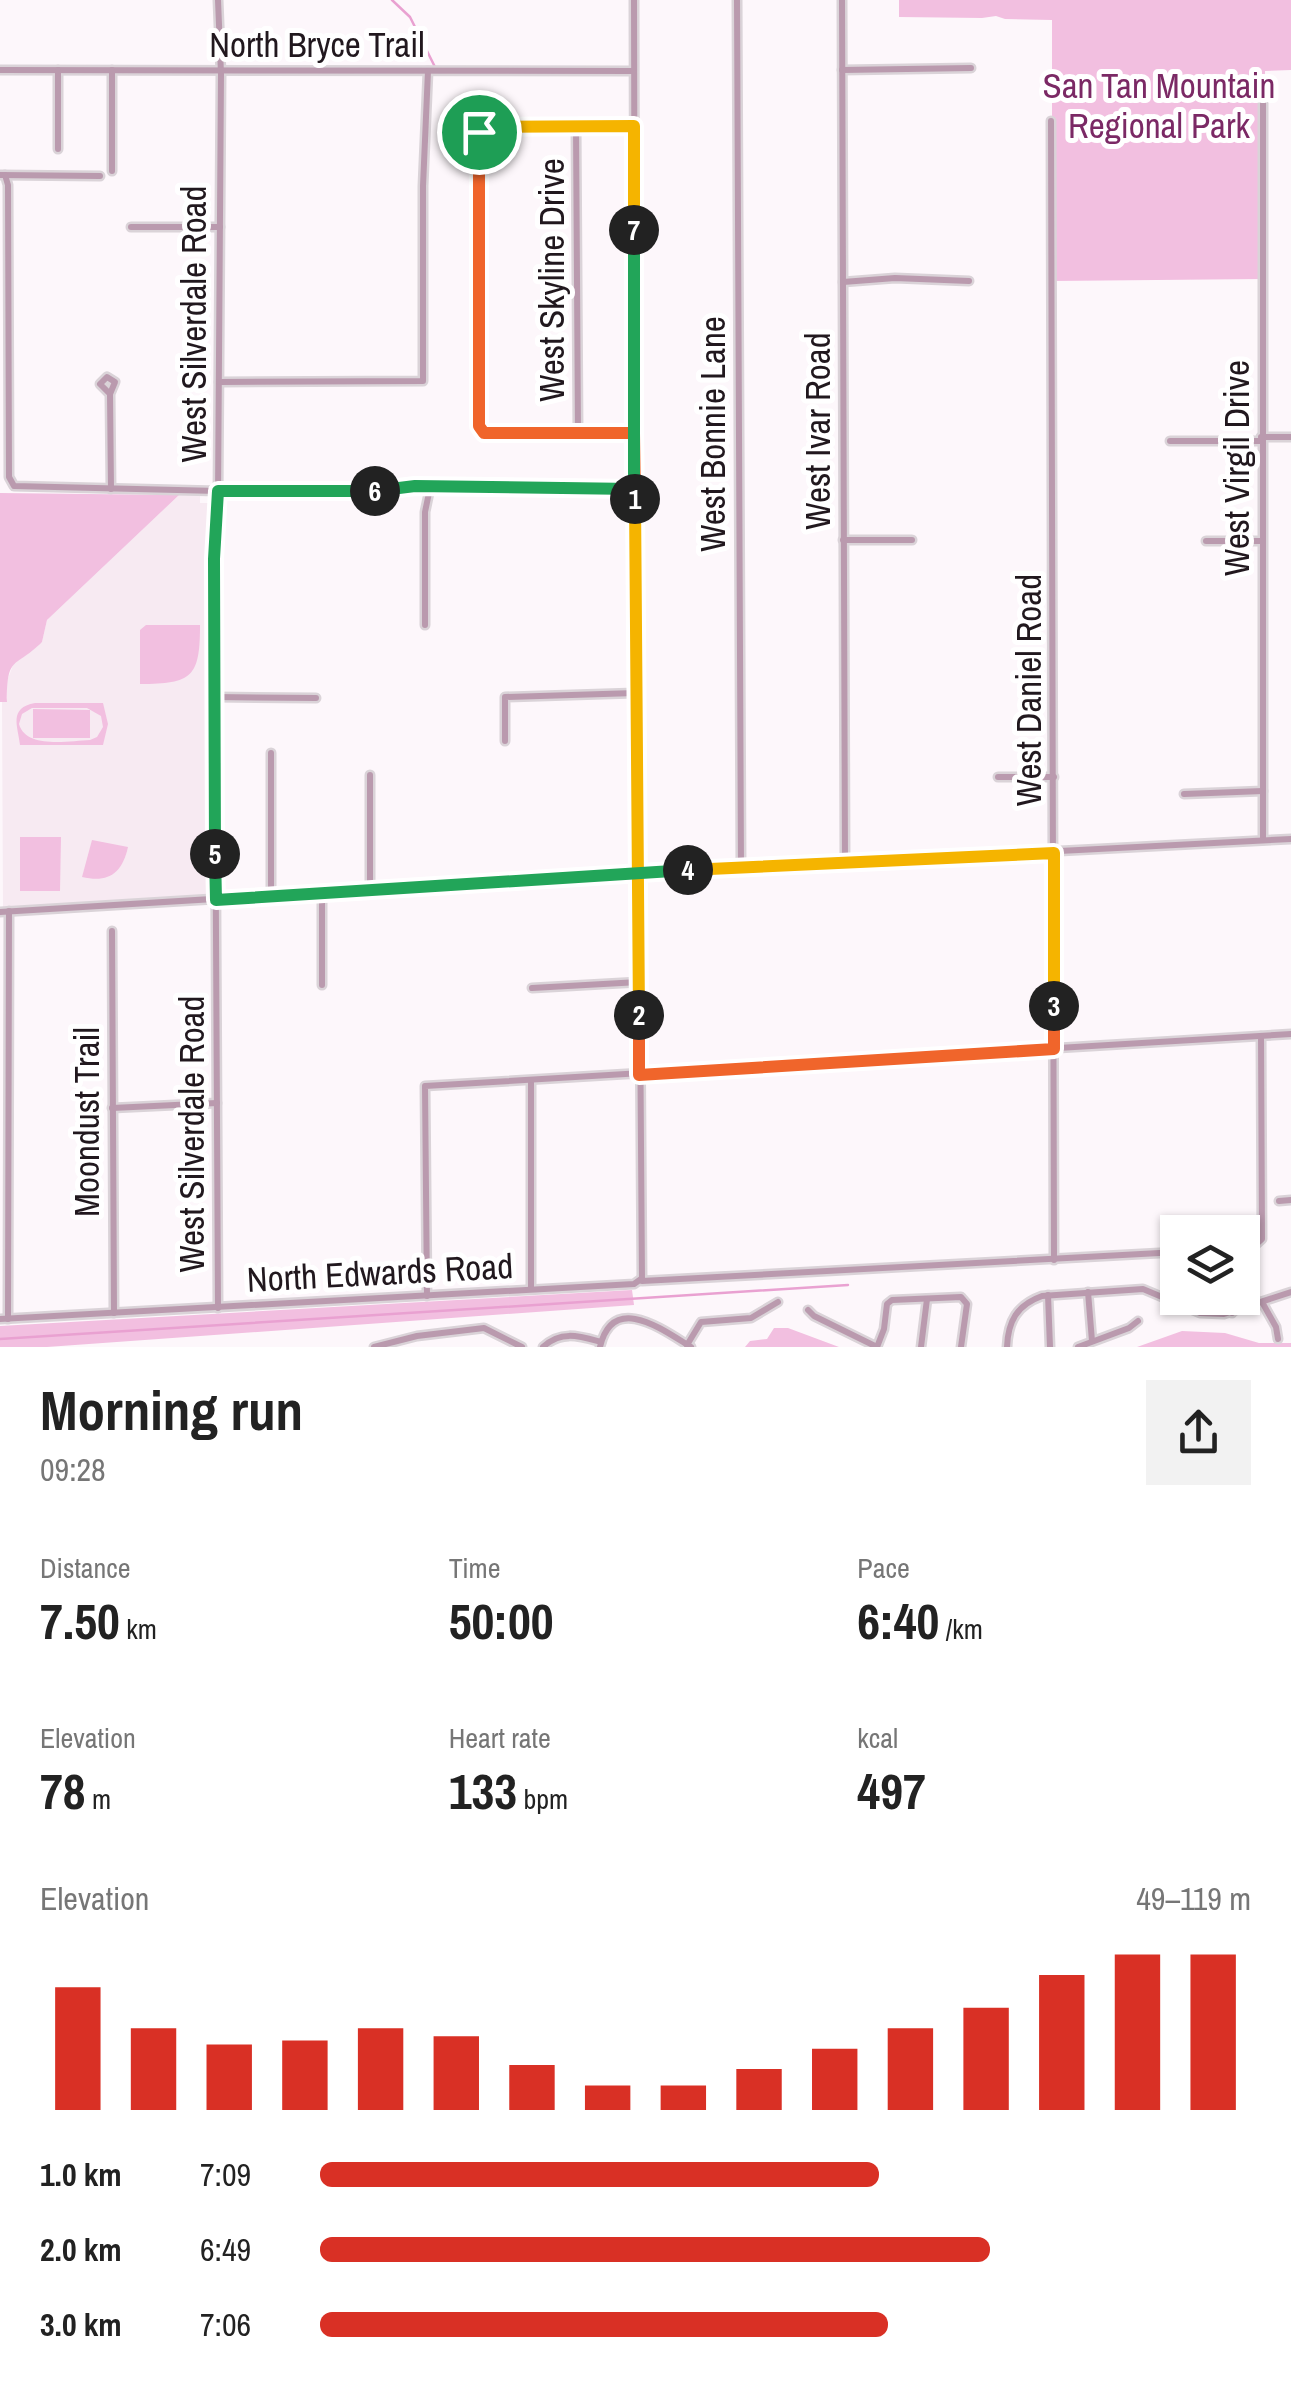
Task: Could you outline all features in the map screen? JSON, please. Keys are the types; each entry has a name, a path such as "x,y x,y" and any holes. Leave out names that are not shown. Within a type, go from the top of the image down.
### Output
{"street":[{"name":"West Silverdale Road","path":"218,0 219,382 214,559 218,1308"},
{"path":"634,0 641,1280"},
{"name":"West Bonnie Lane","path":"737,0 741,868"},
{"name":"West Ivar Road","path":"842,0 844,862"},
{"path":"842,70 972,68"},
{"name":"North Bryce Trail","path":"0,70 633,71"},
{"path":"58,70 58,149"},
{"path":"112,70 112,172"},
{"path":"219,382 422,381 428,71"},
{"name":"West Virgil Drive","path":"1263,840 1264,95"},
{"name":"West Daniel Road","path":"1050,120 1054,1260"},
{"name":"West Skyline Drive","path":"576,126 578,433"},
{"path":"634,126 480,129 478,346 482,431 634,433"},
{"path":"2,176 8,185 4,278 11,484 218,491 634,489"},
{"path":"2,176 100,176"},
{"path":"131,227 220,227"},
{"path":"842,282 895,278 969,281"},
{"path":"110,394 111,489"},
{"path":"1170,440 1291,437"},
{"path":"425,625 426,512 430,488"},
{"path":"844,540 912,540"},
{"path":"1206,541 1262,541"},
{"path":"505,741 505,698 635,692"},
{"path":"215,697 316,698"},
{"path":"271,898 272,754"},
{"path":"370,775 370,891"},
{"path":"998,777 1054,777"},
{"path":"1184,794 1263,791"},
{"path":"4,1319 3,1217 10,1114 5,912 637,873 1291,839"},
{"path":"322,894 322,985"},
{"name":"Moondust Trail","path":"112,931 114,1312"},
{"path":"532,988 639,982"},
{"path":"427,1296 425,1086 1291,1034"},
{"path":"1260,1242 1261,1036"},
{"path":"531,1080 531,1289"},
{"path":"112,1108 217,1103"},
{"path":"0,1115 10,1114"},
{"path":"1279,1201 1291,1200"},
{"name":"North Edwards Road","path":"4,1319 1160,1253"},
{"path":"1007,1347 1014,1315 1029,1301 1048,1295 1088,1292 1150,1290 1160,1294"},
{"path":"1088,1292 1092,1342"},
{"path":"1278,1338 1262,1302 1290,1292"},
{"path":"1048,1295 1050,1347"},
{"path":"921,1347 927,1299"},
{"path":"808,1310 877,1347 892,1300 966,1299 961,1347"},
{"path":"543,1347 556,1337 570,1334 600,1344 614,1322 631,1318 645,1321 689,1346 701,1322 751,1318 778,1302"},
{"path":"1078,1347 1130,1328 1138,1321"},
{"path":"374,1347 417,1336 484,1328 522,1347"}],"shaded area":[{"path":"179,495 200,495 200,503 208,503 208,752 213,895 3,907 2,702 7,702 7,681 15,660 42,642 47,620"}],"green space":[{"name":"San Tan Mountain Regional Park","path":"899,0 1291,0 1291,70 1265,71 1261,279 1052,281 1052,20 899,17"},
{"path":"0,493 179,495 47,620 42,642 11,669 7,702 0,702"},
{"path":"146,625 200,625 198,656 190,674 171,682 140,684 140,630"},
{"path":"103,703 108,724 103,745 20,745 18,713 27,705","holes":["32,708 87,708 101,716 103,727 90,740 39,740 23,732 19,724 22,714"]},
{"path":"33,709 90,710 90,738 33,738"},
{"path":"20,837 61,837 60,891 20,891"},
{"path":"92,840 128,847 118,870 99,879 82,877"},
{"path":"632,1290 634,1305 47,1347 0,1347 0,1326"},
{"path":"774,1328 788,1328 839,1347 745,1347 750,1341 767,1339"},
{"path":"1182,1331 1225,1333 1259,1343 1291,1343 1291,1347 1137,1347"}],"waterway":[{"path":"392,0 410,17 436,69"},
{"path":"0,1339 848,1285"}],"route":[{"path":"479,132 479,426 484,433 634,433 634,489 636,873 639,873 639,1075 1054,1049 1054,853 636,873 216,900 214,559 218,491 373,492 415,486 634,489 634,126 484,127 479,132"}]}
